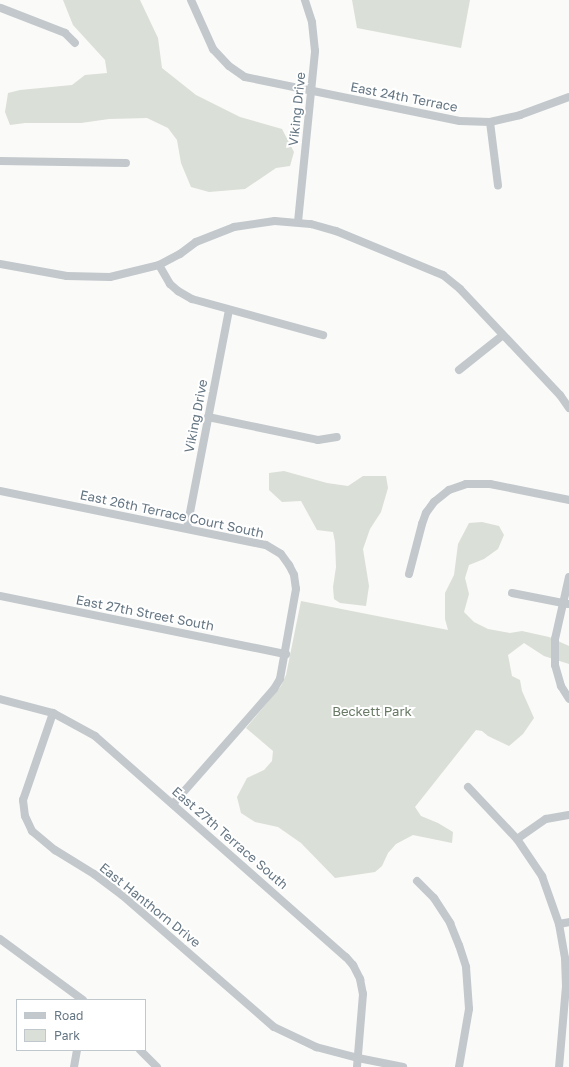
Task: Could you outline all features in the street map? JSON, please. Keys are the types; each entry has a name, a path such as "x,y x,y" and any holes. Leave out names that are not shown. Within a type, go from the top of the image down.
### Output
{"street":[{"name":"East 24th Terrace","path":"191,0 213,48 234,70 245,77 312,92 460,121 490,122 520,115 569,97"},
{"name":"Viking Drive","path":"298,222 315,51 312,22 305,0"},
{"path":"2,6 65,33 75,43"},
{"path":"490,122 498,185"},
{"path":"0,161 126,164"},
{"path":"0,264 67,276 110,278 131,274 159,265 180,254 196,242 234,227 275,220 298,222 336,231 443,275 460,289 569,408"},
{"path":"159,265 170,284 184,295 229,310 278,321 323,335"},
{"name":"Viking Drive","path":"187,528 229,310"},
{"path":"459,370 503,335"},
{"path":"208,417 318,440 337,437"},
{"path":"409,574 426,513 434,502 449,490 466,484 490,484 569,500"},
{"name":"East 26th Terrace Court South","path":"0,491 266,545 281,554 294,575 296,590 286,654 280,678 274,689 173,804"},
{"path":"569,577 566,604 555,639 555,665 561,686 569,698"},
{"path":"512,593 566,604"},
{"name":"East 27th Street South","path":"0,596 286,654"},
{"name":"East 27th Terrace South","path":"0,699 53,713 95,736 254,875 353,965 360,979 363,994 357,1067"},
{"name":"East Hanthorn Drive","path":"53,713 23,800 25,816 32,831 55,850 94,874 122,895 274,1027 316,1047 358,1058 403,1067"},
{"path":"468,787 517,839 542,876 559,924 565,958 567,1014 559,1067"},
{"path":"517,839 546,819 569,815"},
{"path":"417,881 434,898 450,923 460,945 466,968 469,1009 459,1067"},
{"path":"559,924 569,922"},
{"path":"0,939 82,999"},
{"path":"74,1067 77,1051"},
{"path":"141,1051 157,1067"}],"green space":[{"path":"63,0 140,0 158,38 162,68 196,95 240,117 282,129 294,152 290,166 276,168 245,189 209,192 191,187 181,163 177,140 168,128 147,118 109,119 81,123 25,123 10,125 5,112 8,93 20,90 72,85 85,75 107,73 105,60 73,25"},
{"path":"352,0 470,0 461,48 357,28"},
{"path":"284,471 327,483 348,486 363,476 386,476 388,488 381,512 370,529 363,549 369,586 366,606 340,603 334,599 333,587 336,567 333,532 317,530 301,501 282,502 269,490 269,473"},
{"name":"Beckett Park","path":"482,522 499,526 504,535 498,549 484,559 469,565 465,578 469,594 464,612 474,622 488,629 510,633 522,631 549,637 569,646 569,664 544,656 524,643 508,655 512,676 520,680 522,691 534,718 523,734 509,746 488,736 482,731 476,730 415,807 421,816 438,823 453,832 452,843 413,835 396,844 388,853 382,866 375,872 335,878 301,843 278,827 255,822 241,813 237,797 247,778 264,770 272,761 273,751 246,728 281,686 286,675 301,601 448,630 445,619 445,593 454,575 458,544 469,523"}]}
